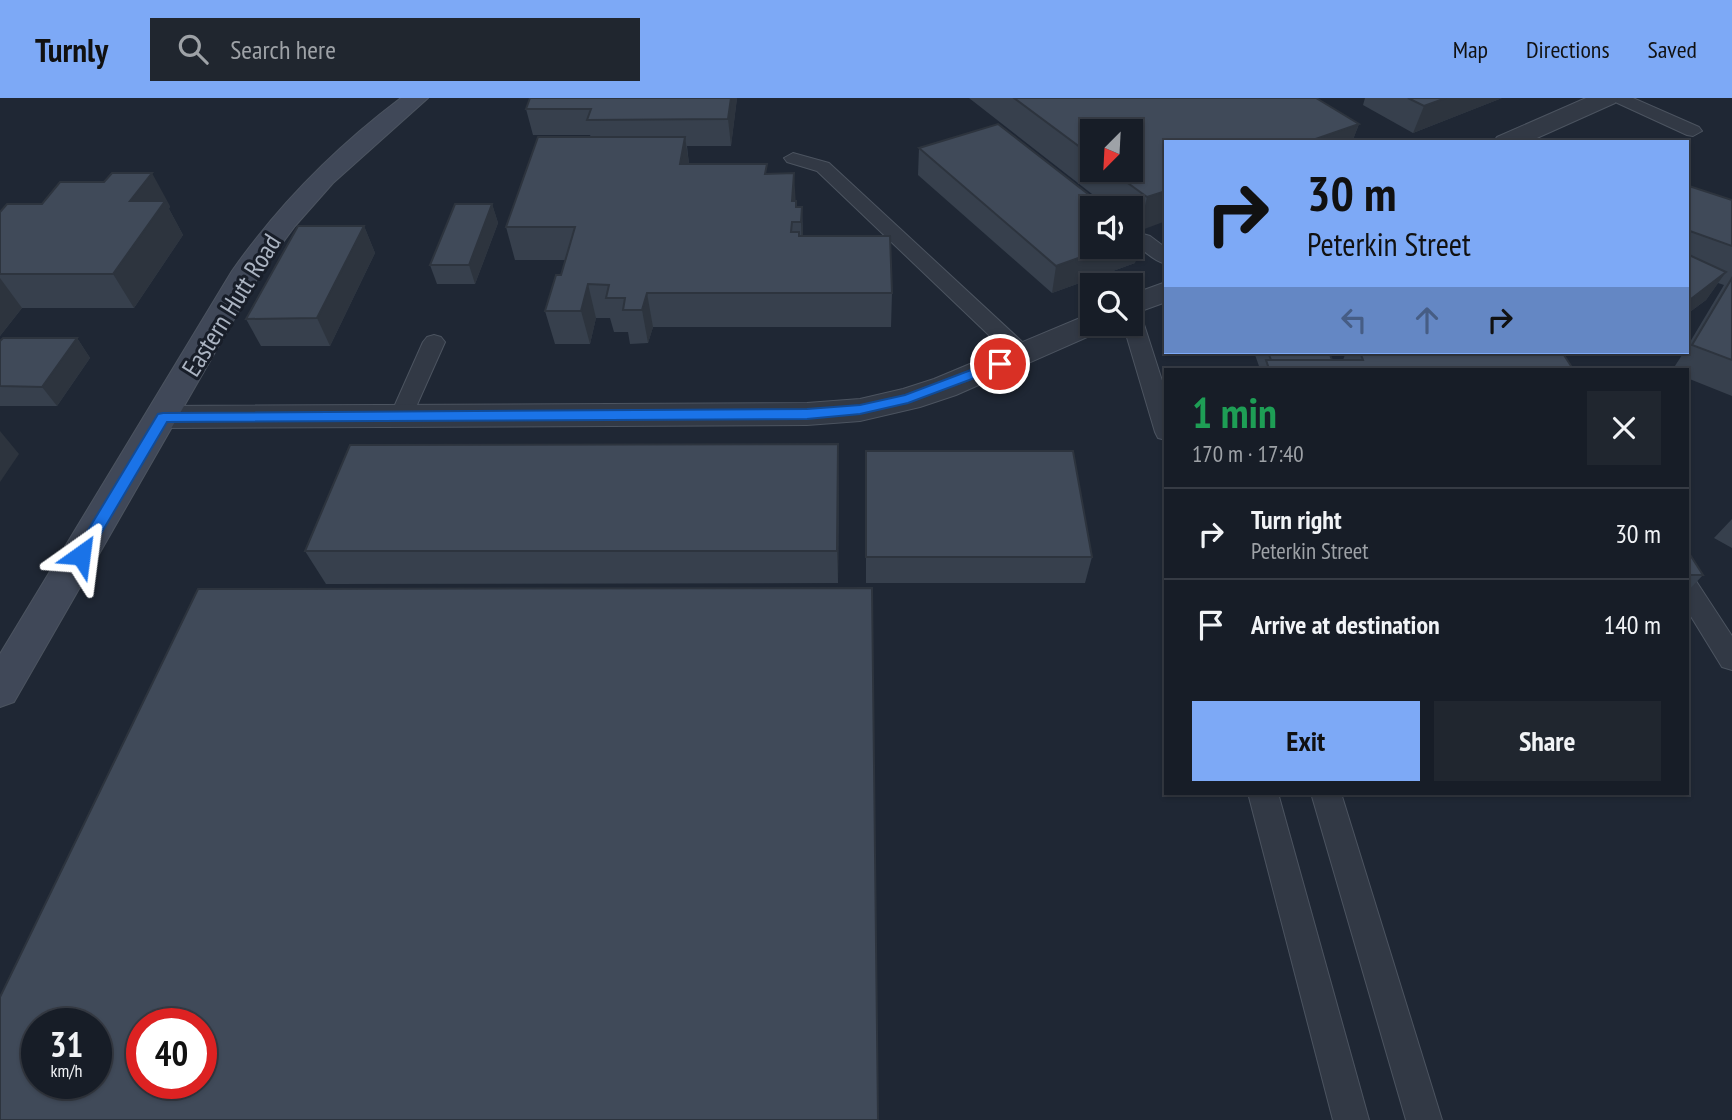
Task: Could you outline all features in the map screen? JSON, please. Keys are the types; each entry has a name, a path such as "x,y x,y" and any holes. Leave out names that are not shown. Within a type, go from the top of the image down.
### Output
{"street":[{"name":"Eastern Hutt Road","path":"0,690 247,271 289,212 338,161 416,98"},
{"path":"1512,140 1606,98"},
{"path":"1143,301 1164,292"},
{"path":"163,417 807,414 860,410 945,387 1080,328"}],"lane":[{"path":"1619,98 1693,131"},
{"path":"793,158 823,167 1022,354"},
{"path":"1143,240 1164,256"},
{"path":"1137,336 1164,425"},
{"path":"401,416 434,342"},
{"path":"1689,591 1732,659"},
{"path":"1264,795 1351,1120"},
{"path":"1327,795 1424,1120"}],"building":[{"path":"530,98 731,98 728,119 587,120 591,109 526,109"},
{"path":"1014,98 1316,98 1359,124 1313,140 1164,140 1164,192 1147,197 1126,182 1143,182 1143,119 1080,119 1080,147"},
{"path":"1408,98 1446,98 1424,106"},
{"path":"998,124 1091,196 1080,196 1080,257 1056,266 919,148"},
{"path":"538,137 685,137 680,164 767,164 765,174 794,173 792,201 796,201 796,207 802,207 801,222 792,222 791,232 799,232 799,236 890,236 892,293 647,293 642,310 623,310 625,298 606,298 609,285 588,284 581,311 545,311 556,275 561,275 575,227 506,227"},
{"path":"112,173 152,173 130,201 165,201 113,274 0,274 0,212 7,204 42,204 60,182 104,182"},
{"path":"1689,186 1732,200 1732,246 1689,231"},
{"path":"455,204 492,204 469,265 430,265"},
{"path":"298,226 364,226 317,318 246,319"},
{"path":"1689,255 1726,272 1689,300"},
{"path":"1732,278 1732,360 1692,345"},
{"path":"3,338 77,338 42,387 0,386 0,341"},
{"path":"1269,354 1330,354 1332,360 1271,360"},
{"path":"1361,354 1563,354 1572,368 1269,368 1266,360 1363,360"},
{"path":"838,444 837,551 305,551 350,445"},
{"path":"866,451 1073,451 1092,557 866,557"},
{"path":"1689,553 1703,575 1689,575"},
{"path":"872,588 878,1120 0,1120 0,997 198,589"}],"route":[{"path":"81,555 163,417 807,414 860,410 908,399 1000,364"}]}
